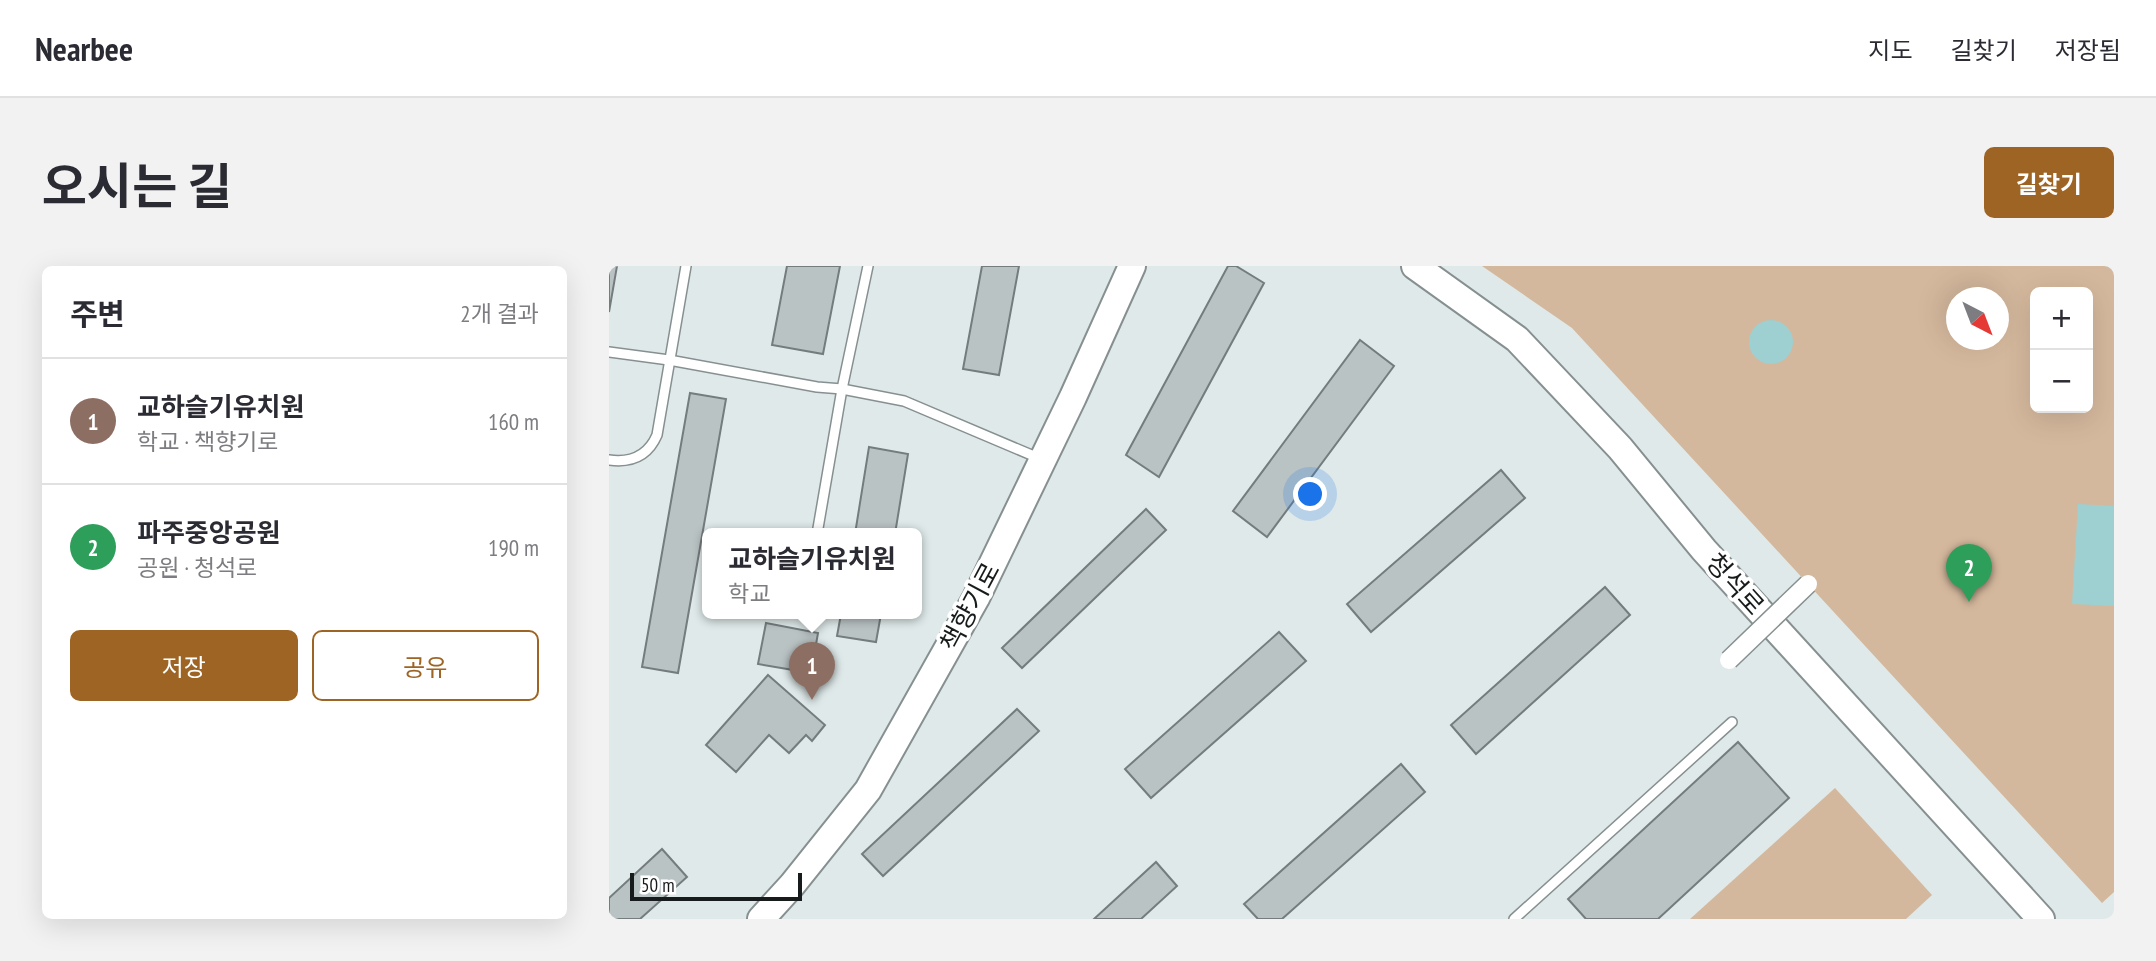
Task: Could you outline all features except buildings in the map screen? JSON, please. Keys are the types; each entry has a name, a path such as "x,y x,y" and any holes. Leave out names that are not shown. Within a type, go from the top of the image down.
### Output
{"main road":[{"name":"책향기로","path":"761,919 792,885 868,790 976,598 1132,266"},
{"name":"청석로","path":"1415,266 1517,339 1620,448 1704,550 2041,919"}],"street":[{"path":"1729,660 1808,584"}],"lane":[{"path":"609,460 636,458 651,449 657,435 686,266"},
{"path":"818,528 842,389 868,266"},
{"path":"609,352 904,401 1042,460"},
{"path":"1514,919 1732,722"}],"shaded area":[{"path":"1482,266 2114,266 2114,892 2102,903 1572,328"},
{"path":"1835,788 1932,895 1906,919 1690,919"}],"water":[{"path":"1771,320 1786,327 1793,342 1786,357 1771,364 1756,357 1749,342 1756,327"},
{"path":"2078,504 2114,506 2114,606 2072,604"}],"place":[{"name":"파주중앙공원","path":"1969,602"},
{"name":"교하슬기유치원","path":"812,700"}]}
